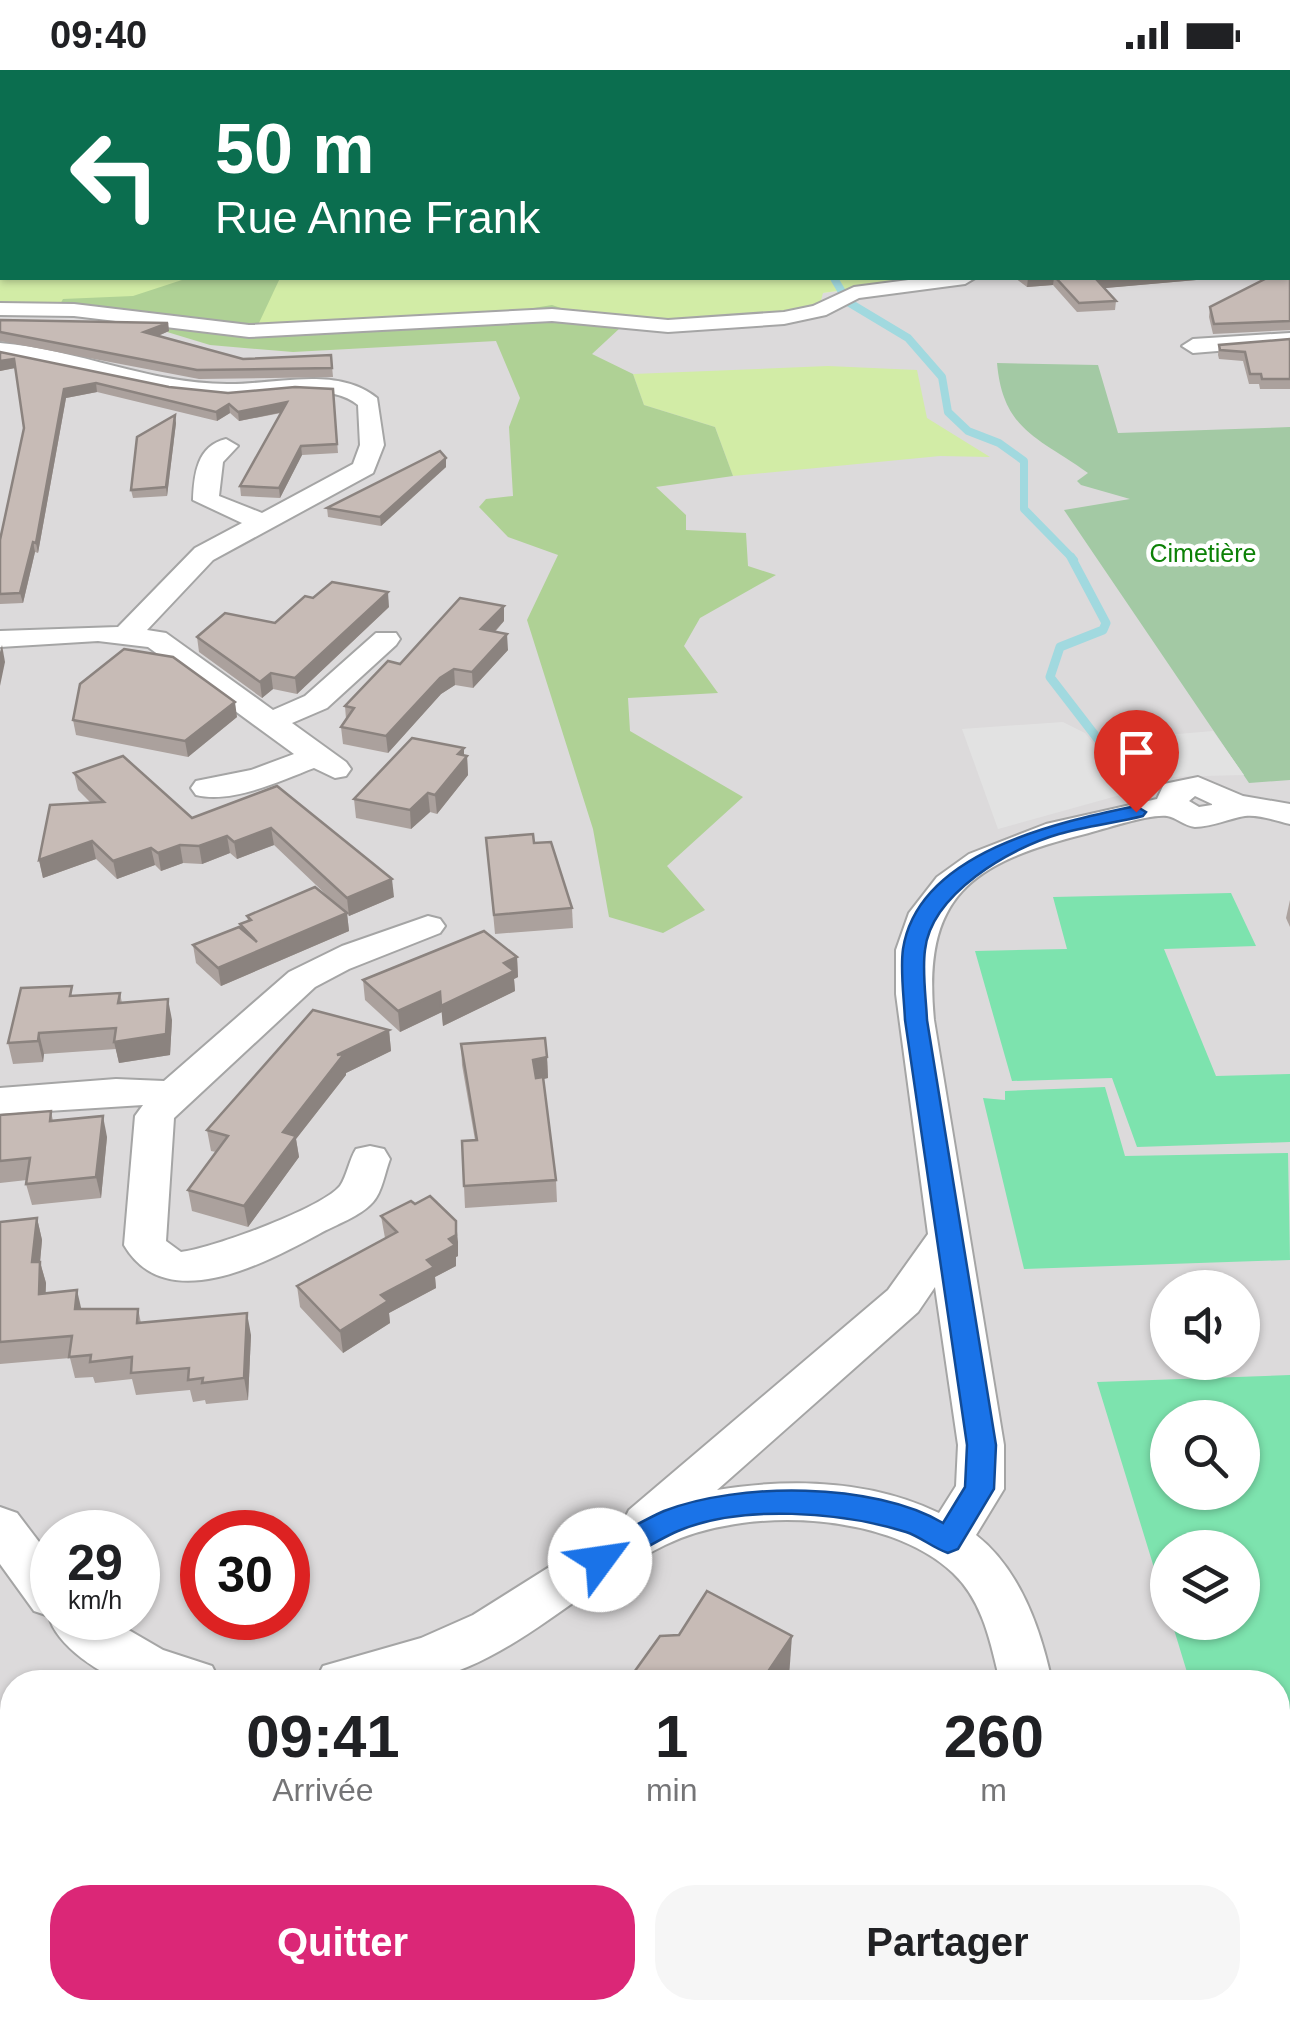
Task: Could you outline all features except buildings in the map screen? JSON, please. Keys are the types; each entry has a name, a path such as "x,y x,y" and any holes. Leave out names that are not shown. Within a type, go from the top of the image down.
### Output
{"street":[{"path":"0,309 89,311 249,330 552,315 668,326 773,320 819,310 854,294 952,280"},
{"path":"1193,346 1290,339"},
{"path":"0,350 73,357 199,389 334,388 362,395 369,403 372,444 364,468 204,554 128,633"},
{"path":"226,446 214,451 209,460 206,500 265,524"},
{"path":"0,639 128,633 168,644 267,723 325,763 207,788"},
{"path":"267,723 316,702 386,638"},
{"path":"948,1541 980,1489 982,1445 947,1238 913,988 914,949 925,917 958,879 999,852 1050,830 1172,805 1184,814 1212,818 1228,813 1232,804 1290,814"},
{"path":"370,1159 357,1196 232,1258 191,1267 164,1262 145,1244 155,1116 172,1094 204,1074 288,990 316,972 428,926"},
{"path":"0,1101 116,1091 172,1094"},
{"path":"382,1670 431,1656 494,1628 626,1542 903,1301 947,1238"},
{"path":"626,1542 673,1520 729,1506 808,1503 896,1516 948,1541 970,1558 1006,1610 1023,1670"},
{"path":"0,1527 30,1567"},
{"path":"101,1640 150,1670"}],"shaded area":[{"path":"918,280 1290,280 1290,1670 0,1670 0,305 823,293"},
{"path":"1063,722 1085,733 1106,760 1132,757 1143,737 1213,731 1244,775 1163,777 1149,787 998,829 962,729"}],"green space":[{"path":"0,280 918,280 823,293 820,304 801,312 706,322 311,343 184,319 0,305"},
{"path":"182,280 279,280 258,325 509,312 552,305 620,328 592,354 633,374 644,405 715,427 733,476 656,487 686,515 686,530 746,533 748,566 776,575 700,618 684,646 718,693 628,698 630,731 743,797 667,866 705,910 663,933 609,917 593,829 527,620 558,555 508,537 479,507 486,499 513,496 509,427 520,398 496,341 293,352 210,345 111,315 54,315 63,299 133,296"},
{"name":"Cimetière","path":"997,363 1098,365 1118,433 1290,427 1290,780 1249,783 1064,510 1130,499 1081,485 1077,481 1088,473 1026,430 1007,403"},
{"path":"828,366 917,370 927,418 990,457 940,456 733,476 715,427 644,405 633,374"},
{"path":"1231,893 1256,946 1164,949 1216,1076 1290,1074 1290,1142 1137,1147 1112,1078 1012,1081 975,951 1067,949 1053,897"},
{"path":"1105,1087 1125,1156 1288,1153 1290,1260 1024,1269 983,1098 1005,1100 1005,1091"},
{"path":"1290,1375 1290,1670 1186,1670 1177,1640 1260,1640 1260,1530 1150,1530 1150,1555 1097,1382 1260,1380 1260,1376"}],"waterway":[{"path":"836,281 848,302 908,338 942,377 948,412 968,431 999,443 1024,461 1024,509 1074,560"},
{"path":"1071,557 1106,623 1103,630 1060,647 1050,677 1114,760"}],"route":[{"path":"600,1560 626,1542 673,1520 729,1506 808,1503 857,1507 920,1524 948,1541 980,1489 982,1445 916,1020 914,949 925,917 940,897 977,865 1050,830 1136,812"}]}
